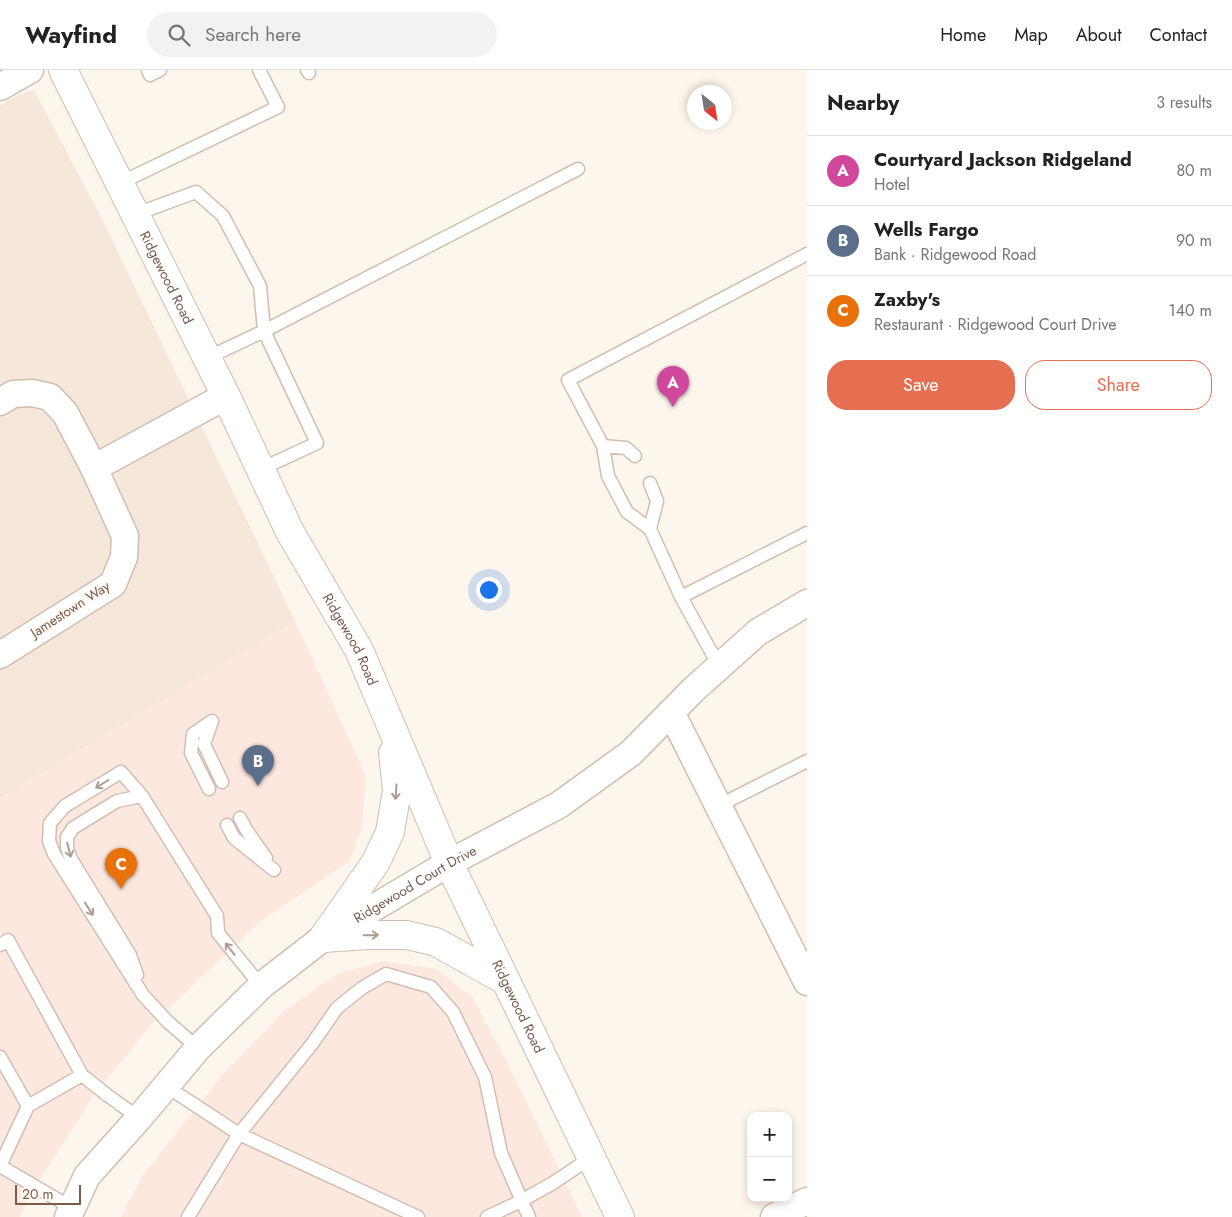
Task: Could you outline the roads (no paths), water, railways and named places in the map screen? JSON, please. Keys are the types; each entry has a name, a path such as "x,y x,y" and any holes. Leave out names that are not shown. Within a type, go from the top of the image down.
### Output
{"street":[{"path":"0,87 30,70"},
{"name":"Ridgewood Road","path":"63,70 226,396 290,532 359,650 449,863 620,1217"},
{"name":"Jamestown Way","path":"0,402 13,394 32,393 50,397 65,413 94,468 125,536 124,557 113,584 0,655"},
{"path":"94,468 226,396"},
{"name":"Ridgewood Court Drive","path":"70,1213 87,1176 198,1048 261,986 323,938 449,863 559,805 631,753 693,690 758,632 807,603"},
{"path":"671,712 807,982"},
{"path":"323,938 376,862 390,832 397,790 391,726"},
{"path":"323,938 407,935 436,942 506,981"},
{"path":"774,1217 807,1201"}],"lane":[{"path":"148,70 150,75 160,70"},
{"path":"120,183 278,106 259,70"},
{"path":"207,358 264,331 578,169"},
{"path":"136,214 196,192 223,216 260,286 264,331 317,443 261,469"},
{"path":"719,666 681,597 650,529 627,512 608,476 603,446 568,380 807,254"},
{"path":"603,446 626,448 635,456"},
{"path":"650,483 657,501 650,529"},
{"path":"681,597 807,533"},
{"path":"209,789 191,753 193,734 212,721 204,744 222,782"},
{"path":"718,806 807,761"},
{"path":"198,1048 168,1022 143,995 54,854 49,841 50,823 65,806 121,772 142,796 217,916 218,934 261,986"},
{"path":"142,796 117,801 73,828 67,837 67,848 71,859 130,956 143,995"},
{"path":"227,825 234,838 274,870 247,832 240,818"},
{"path":"0,945 8,940 82,1075 107,1096 139,1118"},
{"path":"188,1217 239,1134 312,1044 337,1008 362,988 386,974 431,987 453,1012 485,1077 501,1153 529,1217"},
{"path":"0,1057 28,1106"},
{"path":"70,1213 0,1166 28,1106 82,1075"},
{"path":"166,1086 239,1134 418,1217"},
{"path":"487,1217 553,1183 592,1156"}],"place":[{"name":"Courtyard Jackson Ridgeland","path":"673,407"},
{"name":"Wells Fargo","path":"258,786"},
{"name":"Zaxby's","path":"121,889"}]}
